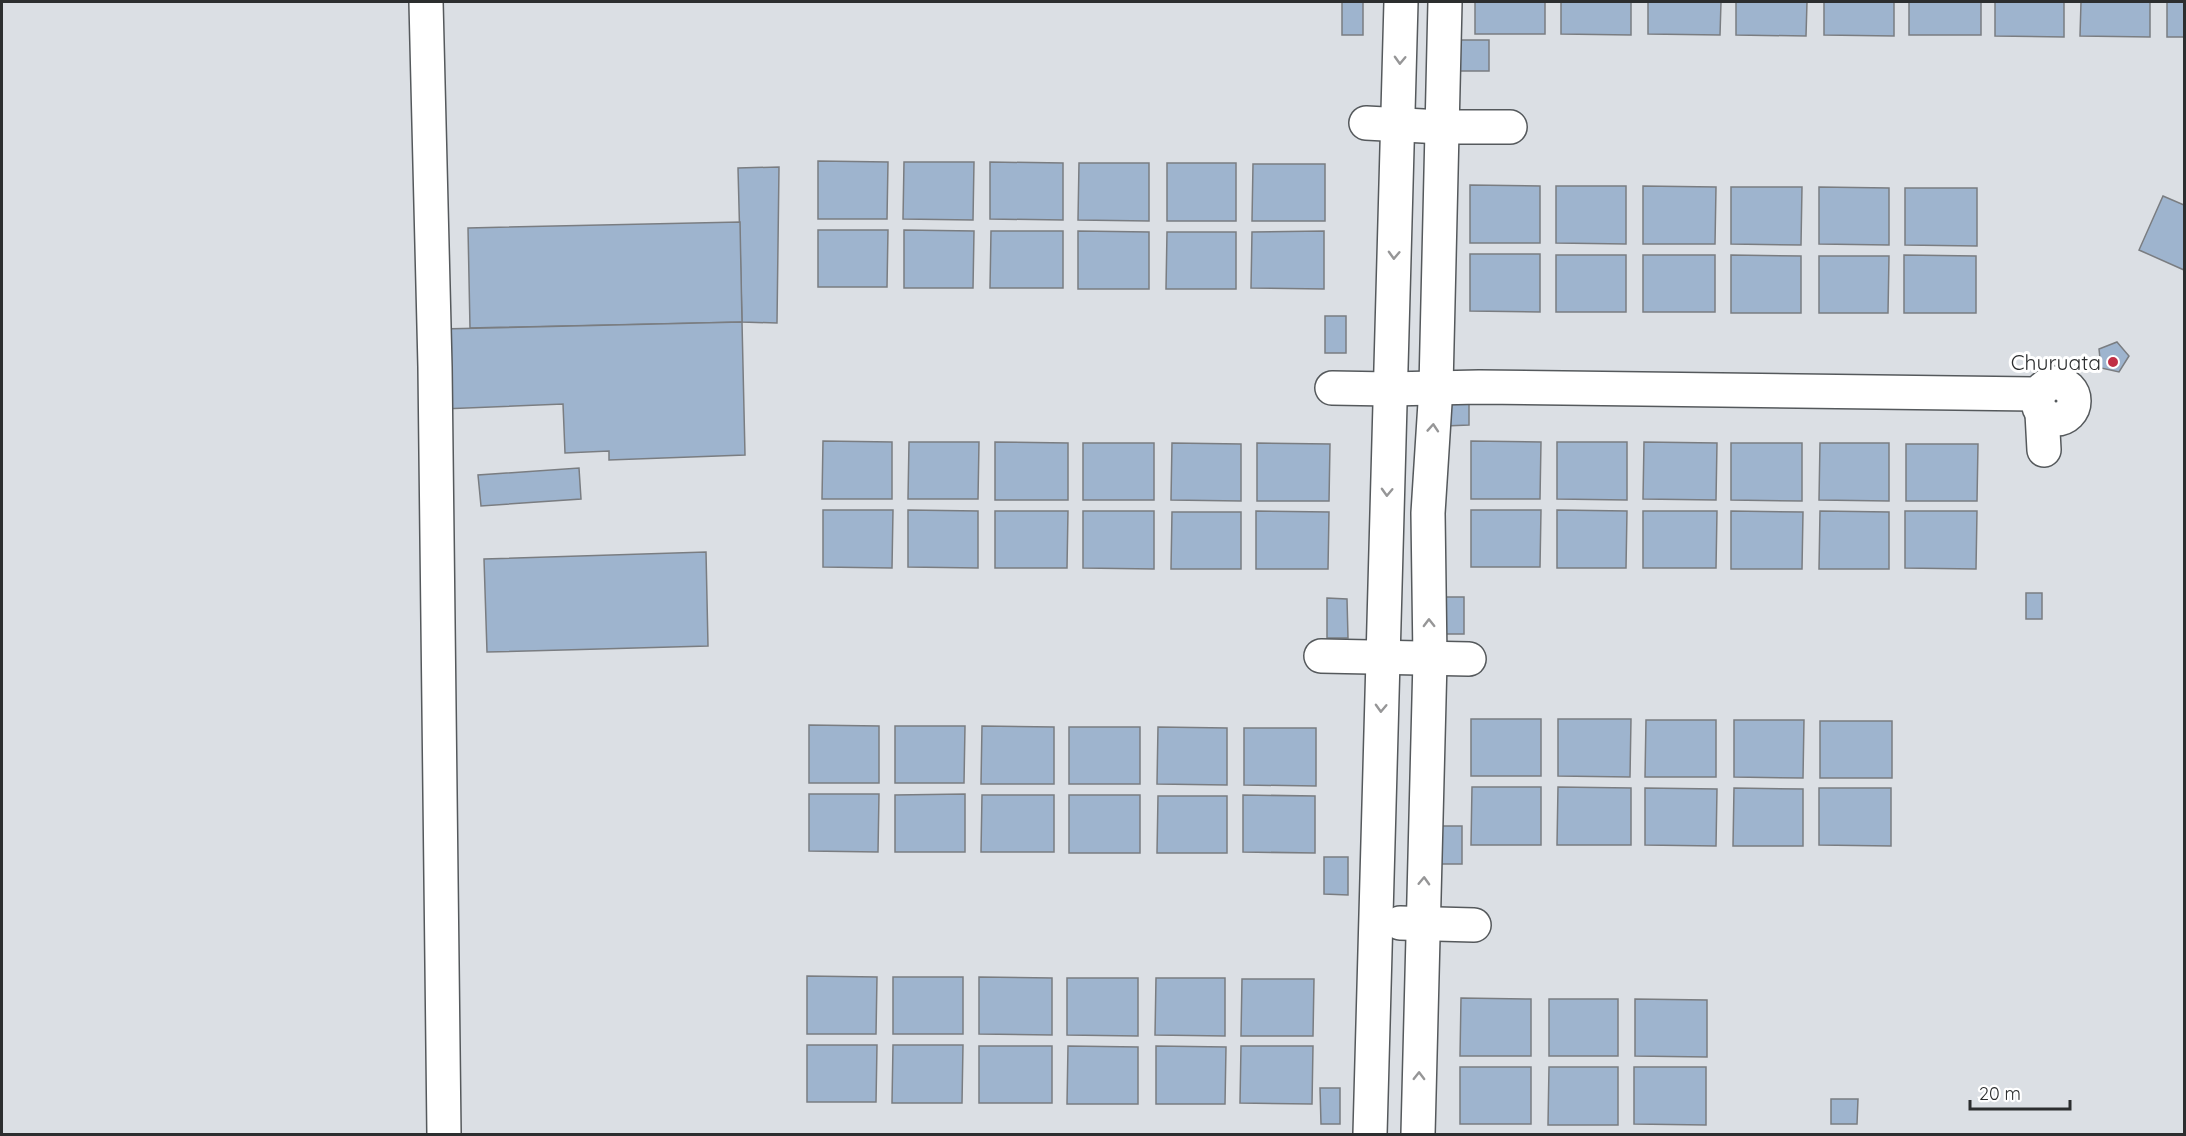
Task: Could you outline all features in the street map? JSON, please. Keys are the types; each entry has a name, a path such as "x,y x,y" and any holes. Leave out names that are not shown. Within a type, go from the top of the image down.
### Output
{"street":[{"path":"426,2 435,355 444,1134"},
{"path":"1370,1134 1367,923 1383,658 1390,389 1382,124 1401,2"},
{"path":"1418,1134 1430,660 1428,513 1436,387 1446,2"},
{"path":"1382,124 1510,127"},
{"path":"1332,388 1436,387 2041,404 2044,450"},
{"path":"1321,656 1469,659"},
{"path":"1367,923 1474,925"}],"building":[{"path":"1342,2 1363,2 1363,35 1342,35"},
{"path":"1475,2 1545,2 1545,34 1475,34"},
{"path":"1561,2 1631,2 1631,35 1561,34"},
{"path":"1648,2 1721,2 1720,35 1648,34"},
{"path":"1736,2 1807,2 1806,36 1736,35"},
{"path":"1824,2 1894,2 1894,36 1824,35"},
{"path":"1909,2 1981,2 1981,35 1909,35"},
{"path":"1995,2 2064,2 2064,37 1995,36"},
{"path":"2081,2 2150,2 2150,37 2080,36"},
{"path":"2167,2 2184,2 2184,37 2167,37"},
{"path":"1448,40 1489,40 1489,71 1448,71"},
{"path":"818,161 888,162 887,219 818,219"},
{"path":"904,162 974,162 973,220 903,219"},
{"path":"990,162 1063,163 1063,220 990,219"},
{"path":"1079,163 1149,163 1149,221 1078,220"},
{"path":"1167,163 1236,163 1236,221 1167,221"},
{"path":"1253,164 1325,164 1325,221 1252,221"},
{"path":"779,167 777,323 742,322 738,168"},
{"path":"1470,185 1540,186 1540,243 1470,243"},
{"path":"1556,186 1626,186 1626,244 1556,243"},
{"path":"1643,186 1716,187 1715,244 1643,244"},
{"path":"1731,187 1802,187 1801,245 1731,244"},
{"path":"1819,187 1889,188 1889,245 1819,244"},
{"path":"1905,188 1977,188 1977,246 1905,245"},
{"path":"2163,196 2184,205 2184,270 2139,250"},
{"path":"740,222 742,322 470,328 468,228"},
{"path":"818,230 888,230 887,287 818,287"},
{"path":"904,230 974,231 973,288 904,288"},
{"path":"991,231 1063,231 1063,288 990,288"},
{"path":"1078,231 1149,232 1149,289 1078,289"},
{"path":"1324,231 1324,289 1251,288 1252,232"},
{"path":"1167,232 1236,232 1236,289 1166,289"},
{"path":"1470,254 1540,254 1540,312 1470,311"},
{"path":"1556,255 1626,255 1626,312 1556,312"},
{"path":"1643,255 1715,255 1715,312 1643,312"},
{"path":"1731,255 1801,256 1801,313 1731,313"},
{"path":"1904,255 1976,256 1976,313 1904,313"},
{"path":"1819,256 1889,256 1888,313 1819,313"},
{"path":"1325,316 1346,316 1346,353 1325,353"},
{"path":"742,322 745,455 609,460 609,451 565,453 563,404 442,409 440,329"},
{"name":"Churuata","path":"2117,342 2129,356 2119,372 2101,368 2099,349"},
{"path":"1445,391 1469,391 1469,425 1445,426"},
{"path":"823,441 892,442 892,499 822,499"},
{"path":"1471,441 1541,442 1540,499 1471,499"},
{"path":"909,442 979,442 978,499 908,499"},
{"path":"995,442 1068,443 1068,500 995,500"},
{"path":"1557,442 1627,442 1627,500 1557,499"},
{"path":"1644,442 1717,443 1716,500 1643,499"},
{"path":"1083,443 1154,443 1154,500 1083,500"},
{"path":"1172,443 1241,444 1241,501 1171,500"},
{"path":"1257,443 1330,444 1329,501 1257,501"},
{"path":"1731,443 1802,443 1802,501 1731,500"},
{"path":"1820,443 1889,443 1889,501 1819,500"},
{"path":"1906,444 1978,444 1977,501 1906,501"},
{"path":"579,468 581,499 481,506 478,475"},
{"path":"823,510 893,510 892,568 823,567"},
{"path":"908,510 978,511 978,568 908,567"},
{"path":"1471,510 1541,510 1540,567 1471,567"},
{"path":"1557,510 1627,511 1626,568 1557,568"},
{"path":"995,511 1068,511 1067,568 995,568"},
{"path":"1083,511 1154,511 1154,569 1083,568"},
{"path":"1256,511 1329,512 1328,569 1256,569"},
{"path":"1643,511 1717,511 1716,568 1643,568"},
{"path":"1731,511 1803,512 1802,569 1731,569"},
{"path":"1820,511 1889,512 1889,569 1819,569"},
{"path":"1905,511 1977,511 1976,569 1905,568"},
{"path":"1172,512 1241,512 1241,569 1171,569"},
{"path":"706,552 708,646 487,652 484,559"},
{"path":"2026,593 2042,593 2042,619 2026,619"},
{"path":"1440,597 1464,597 1464,634 1440,634"},
{"path":"1327,598 1347,599 1348,638 1327,638"},
{"path":"1471,719 1541,719 1541,776 1471,776"},
{"path":"1558,719 1631,719 1630,777 1558,776"},
{"path":"1646,720 1716,720 1716,777 1645,777"},
{"path":"1734,720 1804,720 1803,778 1734,777"},
{"path":"1820,721 1892,721 1892,778 1820,778"},
{"path":"809,725 879,726 879,783 809,783"},
{"path":"895,726 965,726 964,783 895,783"},
{"path":"982,726 1054,727 1054,784 981,784"},
{"path":"1069,727 1140,727 1140,784 1069,784"},
{"path":"1158,727 1227,728 1227,785 1157,784"},
{"path":"1244,728 1316,728 1316,786 1244,785"},
{"path":"1472,787 1541,787 1541,845 1471,845"},
{"path":"1558,787 1631,788 1631,845 1557,845"},
{"path":"1645,788 1717,789 1716,846 1645,845"},
{"path":"1734,788 1803,789 1803,846 1733,846"},
{"path":"1819,788 1891,788 1891,846 1819,845"},
{"path":"809,794 879,794 878,852 809,851"},
{"path":"965,794 965,852 895,852 895,795"},
{"path":"982,795 1054,795 1054,852 981,852"},
{"path":"1069,795 1140,795 1140,853 1069,853"},
{"path":"1243,795 1315,796 1315,853 1243,852"},
{"path":"1158,796 1227,796 1227,853 1157,853"},
{"path":"1435,826 1462,826 1462,864 1435,864"},
{"path":"1324,857 1348,857 1348,895 1324,894"},
{"path":"807,976 877,977 876,1034 807,1034"},
{"path":"893,977 963,977 963,1034 893,1034"},
{"path":"979,977 1052,978 1052,1035 979,1034"},
{"path":"1067,978 1138,978 1138,1036 1067,1035"},
{"path":"1156,978 1225,978 1225,1036 1155,1035"},
{"path":"1242,979 1314,979 1313,1036 1241,1036"},
{"path":"1461,998 1531,999 1531,1056 1460,1056"},
{"path":"1549,999 1618,999 1618,1056 1549,1056"},
{"path":"1635,999 1707,1000 1707,1057 1635,1056"},
{"path":"807,1045 877,1045 876,1102 807,1102"},
{"path":"893,1045 963,1045 962,1103 892,1103"},
{"path":"979,1046 1052,1046 1052,1103 979,1103"},
{"path":"1068,1046 1138,1047 1138,1104 1067,1104"},
{"path":"1156,1046 1226,1047 1225,1104 1156,1104"},
{"path":"1241,1046 1313,1046 1312,1104 1240,1103"},
{"path":"1460,1067 1531,1067 1531,1124 1460,1124"},
{"path":"1549,1067 1618,1067 1618,1125 1548,1125"},
{"path":"1634,1067 1706,1067 1706,1125 1634,1124"},
{"path":"1320,1088 1340,1088 1340,1124 1321,1124"},
{"path":"1831,1099 1858,1099 1857,1124 1831,1124"}],"place":[{"name":"Churuata","path":"2113,362"}]}
